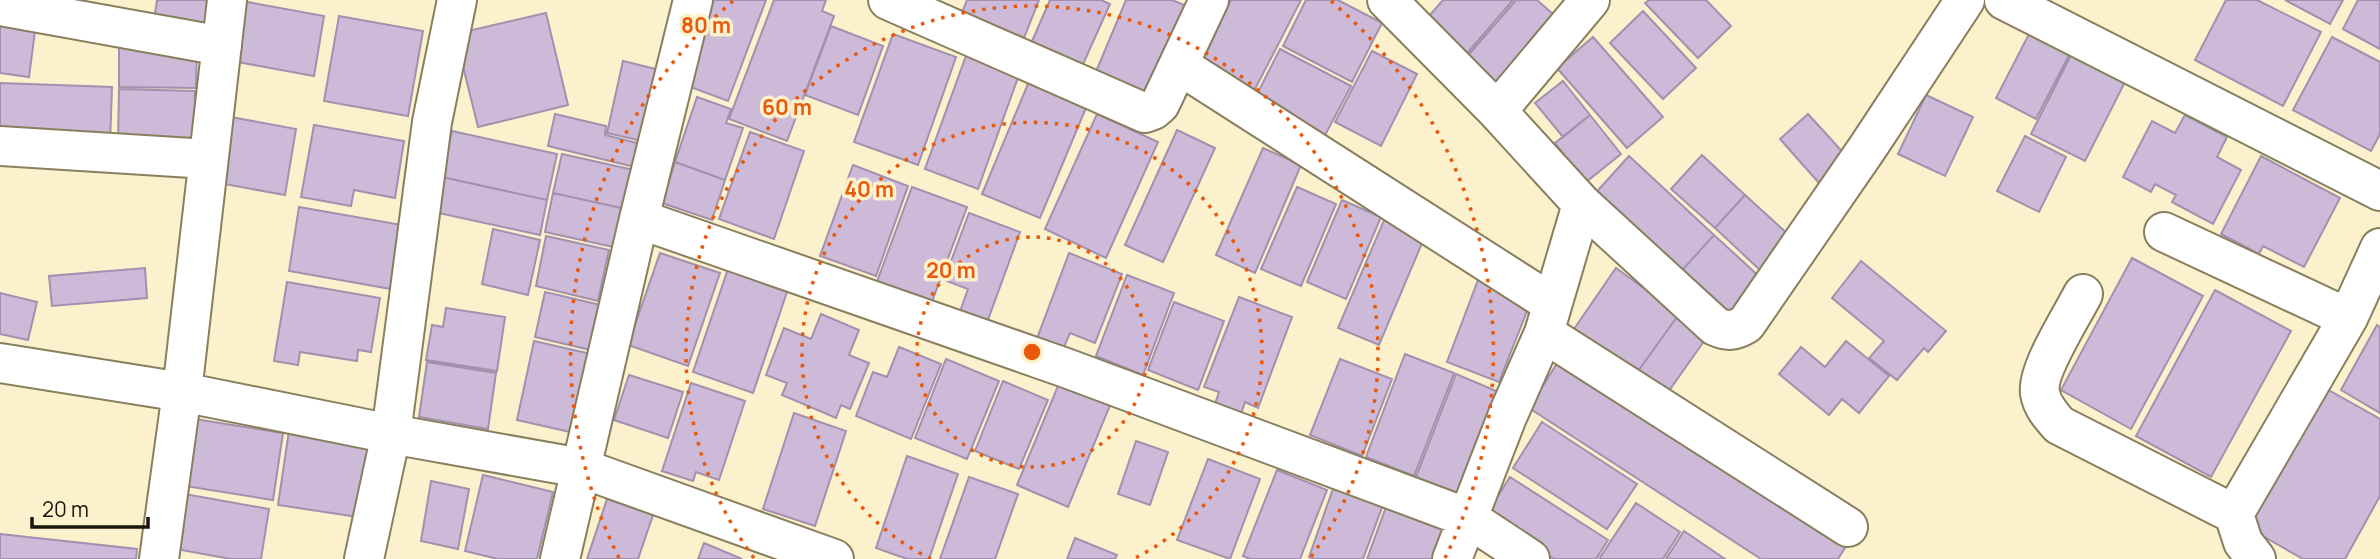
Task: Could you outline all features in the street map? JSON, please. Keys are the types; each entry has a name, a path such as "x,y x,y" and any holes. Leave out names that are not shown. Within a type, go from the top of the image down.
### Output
{"street":[{"path":"159,559 182,392 227,0"},
{"path":"364,559 391,434 432,122 457,0"},
{"path":"560,559 693,0"},
{"path":"888,0 1145,113 1160,104 1205,1"},
{"path":"1387,0 1497,111 1582,204 1715,326 1726,331 1735,331 1746,324 1965,0"},
{"path":"1497,111 1590,0"},
{"path":"2004,0 2374,177"},
{"path":"0,6 222,46"},
{"path":"1179,65 1847,527"},
{"path":"0,146 208,159"},
{"path":"1452,559 1548,318 1582,204"},
{"path":"639,219 1066,368 1468,518 1530,559"},
{"path":"2164,232 2348,318"},
{"path":"2234,514 2348,318 2380,248"},
{"path":"2083,294 2040,376 2040,393 2046,409 2059,425 2234,514 2243,542 2256,559"},
{"path":"0,363 182,392 391,434 581,468 834,559"}],"building":[{"path":"157,0 208,0 203,36 153,28"},
{"path":"708,0 766,0 728,101 677,82"},
{"path":"774,0 826,0 822,11 834,16 787,141 729,119"},
{"path":"967,0 1039,0 1024,38 962,13"},
{"path":"1050,0 1101,0 1110,4 1080,71 1029,48"},
{"path":"1126,0 1172,0 1189,7 1152,97 1095,74"},
{"path":"1231,0 1301,0 1253,93 1198,65"},
{"path":"1306,0 1338,0 1382,23 1352,82 1283,46"},
{"path":"1443,0 1513,0 1463,58 1423,23"},
{"path":"1516,0 1537,0 1561,21 1501,90 1465,59"},
{"path":"1649,0 1706,0 1731,26 1698,58 1645,3"},
{"path":"2226,0 2257,0 2321,32 2283,106 2195,60"},
{"path":"2285,0 2343,0 2330,24"},
{"path":"2358,0 2380,0 2380,49 2343,29"},
{"path":"242,1 324,16 314,76 232,61"},
{"path":"1643,11 1696,68 1663,99 1610,43"},
{"path":"546,13 568,105 478,127 455,34"},
{"path":"339,16 423,31 408,116 324,101"},
{"path":"0,26 35,31 29,77 0,73"},
{"path":"831,26 883,46 858,115 805,95"},
{"path":"893,34 956,57 918,165 854,142"},
{"path":"2029,34 2069,55 2036,119 1996,98"},
{"path":"1593,37 1663,117 1627,148 1557,68"},
{"path":"2332,37 2380,62 2380,134 2371,151 2293,110"},
{"path":"119,42 197,43 196,88 119,87"},
{"path":"1280,49 1351,86 1323,139 1253,102"},
{"path":"1372,51 1417,74 1381,146 1335,122"},
{"path":"967,53 1020,72 978,189 925,169"},
{"path":"2071,55 2125,82 2085,161 2031,134"},
{"path":"623,61 668,72 651,143 607,133"},
{"path":"1030,79 1088,103 1040,218 982,194"},
{"path":"1563,81 1590,115 1563,137 1535,103"},
{"path":"0,83 112,87 110,143 0,139"},
{"path":"119,89 195,91 194,145 118,143"},
{"path":"1926,95 1973,117 1945,176 1898,154"},
{"path":"697,97 731,109 726,123 743,128 725,180 675,162"},
{"path":"555,114 606,126 605,135 649,146 643,169 548,146"},
{"path":"1097,114 1158,142 1106,258 1045,229"},
{"path":"1808,114 1848,158 1819,183 1780,139"},
{"path":"1590,115 1621,154 1586,182 1555,143"},
{"path":"2185,115 2227,137 2217,157 2241,170 2213,224 2172,202 2176,195 2155,184 2151,192 2123,177 2152,121 2175,133"},
{"path":"231,117 296,129 285,195 219,183"},
{"path":"314,125 404,141 395,198 354,190 351,206 301,197"},
{"path":"1177,130 1215,148 1163,262 1125,245"},
{"path":"452,131 557,154 547,200 442,177"},
{"path":"750,132 804,151 774,239 719,219"},
{"path":"2025,136 2066,157 2039,212 1997,191"},
{"path":"1263,148 1301,165 1255,273 1216,255"},
{"path":"562,154 634,170 626,209 553,193"},
{"path":"1702,155 1745,195 1715,228 1671,189"},
{"path":"1629,156 1714,235 1676,277 1591,198"},
{"path":"2261,156 2340,198 2304,267 2263,246 2259,254 2221,234"},
{"path":"675,162 725,180 712,220 662,203"},
{"path":"853,165 908,186 876,276 820,256"},
{"path":"442,177 547,200 540,235 434,212"},
{"path":"912,187 967,207 930,307 875,287"},
{"path":"1297,187 1336,204 1301,286 1261,269"},
{"path":"553,193 626,209 618,248 545,232"},
{"path":"1745,195 1790,236 1760,270 1715,228"},
{"path":"1342,200 1381,217 1346,299 1307,282"},
{"path":"299,207 402,225 391,289 289,271"},
{"path":"969,213 1020,232 985,328 958,317 968,289 944,280"},
{"path":"1385,218 1425,236 1379,345 1338,328"},
{"path":"493,229 540,240 528,295 482,284"},
{"path":"1714,235 1761,278 1723,320 1676,277"},
{"path":"546,236 609,250 598,301 536,286"},
{"path":"660,253 720,273 688,366 628,345"},
{"path":"1069,253 1122,274 1095,343 1070,333 1061,354 1035,344"},
{"path":"2132,258 2203,296 2131,429 2061,390"},
{"path":"1861,261 1946,331 1928,352 1924,348 1897,380 1869,358 1884,341 1832,298"},
{"path":"729,266 789,286 753,393 693,372"},
{"path":"145,268 147,298 52,306 49,276"},
{"path":"1616,268 1679,314 1636,374 1574,329"},
{"path":"1127,275 1174,293 1143,375 1096,356"},
{"path":"1478,280 1531,301 1499,382 1447,362"},
{"path":"287,282 380,298 371,352 358,350 357,361 300,352 298,365 274,361"},
{"path":"2215,290 2291,331 2211,477 2136,436"},
{"path":"545,292 605,306 595,351 535,337"},
{"path":"0,293 37,302 28,340 0,334"},
{"path":"1239,297 1292,317 1258,408 1245,402 1241,414 1215,404 1219,392 1204,387"},
{"path":"1174,302 1224,321 1198,390 1148,370"},
{"path":"446,308 505,317 497,371 426,360 432,325 443,327"},
{"path":"821,314 859,330 849,355 869,363 850,409 841,405 836,418 782,395 787,383 766,375 784,328 811,339"},
{"path":"1679,314 1709,334 1666,395 1636,374"},
{"path":"2377,325 2380,327 2380,413 2341,390"},
{"path":"534,341 596,355 579,434 517,420"},
{"path":"1846,341 1889,376 1859,413 1842,399 1829,415 1779,374 1801,347 1825,367"},
{"path":"899,347 941,364 911,439 856,416 873,372 887,377"},
{"path":"1405,354 1454,373 1414,476 1366,457"},
{"path":"1561,357 1848,543 1838,559 1761,559 1529,408"},
{"path":"946,359 999,381 967,459 915,438"},
{"path":"1340,359 1392,379 1362,456 1310,435"},
{"path":"427,362 496,373 488,429 419,417"},
{"path":"1456,374 1501,393 1462,495 1416,477"},
{"path":"629,375 683,392 668,438 614,420"},
{"path":"1003,381 1048,400 1019,469 975,451"},
{"path":"1060,381 1111,403 1068,507 1017,485"},
{"path":"691,383 745,401 719,480 696,472 693,481 662,471"},
{"path":"2325,388 2380,419 2380,496 2345,559 2303,559 2247,527"},
{"path":"794,413 846,431 815,526 763,509"},
{"path":"195,419 283,433 273,500 185,486"},
{"path":"1542,422 1637,484 1607,529 1513,468"},
{"path":"289,431 376,445 365,518 278,505"},
{"path":"1136,441 1168,452 1150,505 1118,494"},
{"path":"907,456 958,474 929,559 907,559 876,548"},
{"path":"1208,459 1260,479 1230,559 1177,540"},
{"path":"1277,470 1327,490 1300,559 1250,559 1243,556"},
{"path":"483,475 553,492 537,559 498,559 465,551"},
{"path":"969,477 1018,494 995,559 940,559"},
{"path":"1510,477 1608,540 1596,559 1554,559 1486,515"},
{"path":"431,481 469,489 458,549 421,541"},
{"path":"1335,483 1384,502 1363,559 1309,557"},
{"path":"179,493 269,509 261,559 231,559 170,548"},
{"path":"607,499 653,515 638,559 587,559"},
{"path":"1636,503 1680,532 1663,559 1599,559"},
{"path":"1386,507 1447,529 1436,559 1367,559"},
{"path":"1684,531 1725,559 1666,559"},
{"path":"0,534 137,549 136,559 0,559"},
{"path":"1075,538 1117,555 1115,559 1067,559"},
{"path":"704,543 742,559 698,559"}]}
